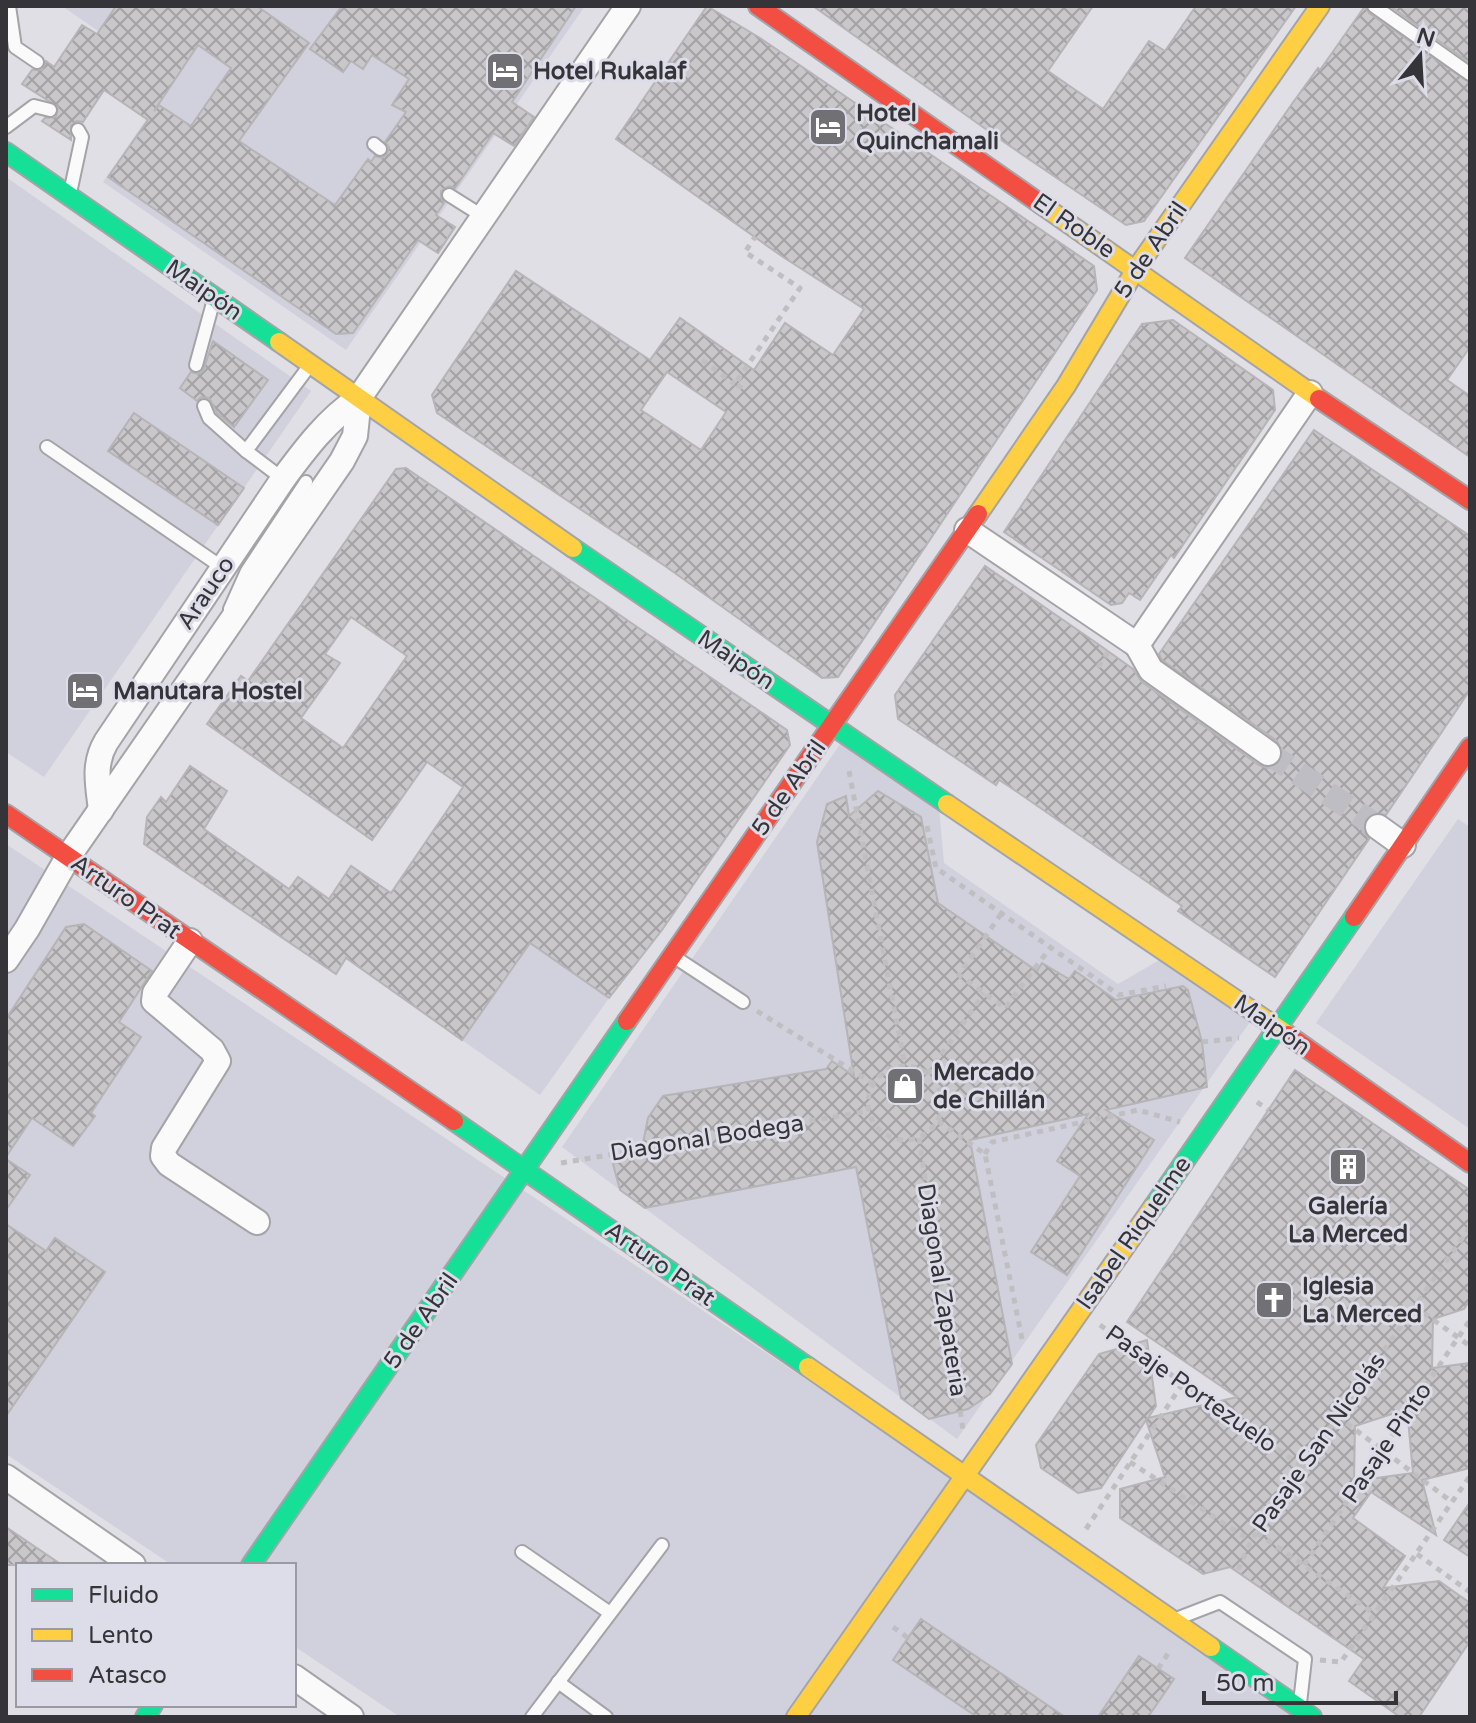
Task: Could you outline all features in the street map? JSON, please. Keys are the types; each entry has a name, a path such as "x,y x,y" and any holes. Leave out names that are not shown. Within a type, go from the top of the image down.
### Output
{"street":[{"name":"Arauco","path":"101,810 97,772 101,751 223,568 294,481 313,437 359,398 628,6"},
{"name":"El Roble","path":"758,6 1310,393 1470,500"},
{"name":"5 de Abril","path":"252,1563 1066,386 1136,269 1320,6"},
{"name":"Maipón","path":"6,152 832,726 1278,1028 1470,1163"},
{"path":"1137,645 1310,393"},
{"name":"Arauco","path":"6,960 68,857 349,449 359,417 359,398"},
{"path":"967,530 1137,645 1151,670 1268,753"},
{"name":"Isabel Riquelme","path":"796,1717 1278,1028 1470,747"},
{"name":"Arturo Prat","path":"6,814 1306,1713"},
{"path":"1378,827 1403,845"},
{"path":"190,941 155,993 154,1001 212,1050 218,1061 164,1148 163,1156 169,1164 257,1222"},
{"path":"6,1477 130,1563"},
{"path":"296,1678 351,1717"}],"lane":[{"path":"9,6 15,47 37,62"},
{"path":"1374,6 1470,74"},
{"path":"6,127 34,106 50,110"},
{"path":"69,196 82,137 78,130"},
{"path":"449,195 484,217"},
{"path":"196,365 214,298"},
{"path":"246,451 310,365"},
{"path":"204,406 209,418 246,451 294,481 233,599 225,630"},
{"path":"47,447 223,568"},
{"path":"673,956 743,1002"},
{"path":"532,1717 662,1545"},
{"path":"522,1552 610,1613"},
{"path":"1173,1621 1220,1602 1305,1659 1306,1713"},
{"path":"558,1682 606,1717"}],"path":[{"path":"735,384 800,288 745,252 755,237"},
{"path":"702,360 742,388"},
{"path":"860,771 847,762 905,1066"},
{"path":"925,814 936,868 1050,948 1119,995 1172,985"},
{"path":"1001,914 959,975 1005,1008 1050,948"},
{"path":"928,1074 984,993"},
{"path":"743,1002 874,1084"},
{"path":"1202,1042 1242,1038"},
{"path":"905,1066 928,1074 945,1096 938,1121 919,1138 906,1140 882,1132 869,1111 868,1101 874,1084 884,1073 905,1066"},
{"path":"1024,1351 985,1154 992,1142 1138,1110 1188,1125"},
{"name":"Diagonal Bodega","path":"560,1163 869,1111"},
{"path":"938,1121 985,1154"},
{"name":"Diagonal Zapateria","path":"919,1138 965,1442"},
{"name":"Pasaje San Nicolás","path":"1238,1570 1251,1541 1470,1227"},
{"path":"1452,1235 1460,1240"},
{"path":"1414,1306 1470,1346"},
{"name":"Pasaje Portezuelo","path":"1080,1310 1303,1467"},
{"name":"Pasaje Pinto","path":"1304,1565 1470,1320"},
{"path":"1072,1550 1183,1383"},
{"path":"1337,1416 1452,1502"},
{"path":"1130,1462 1251,1541"},
{"path":"1305,1659 1341,1662 1470,1476"},
{"path":"1257,1533 1375,1614"},
{"path":"1417,1554 1470,1592"}],"shaded area":[{"path":"62,6 585,6 346,350 103,182 172,82"},
{"path":"6,177 311,391 44,777 6,752"},
{"name":"Mercado de Chillán","path":"843,740 939,808 944,863 1118,984 1163,958 1252,1019 957,1439 562,1147"},
{"path":"1458,819 1470,827 1470,1129 1316,1023"},
{"path":"6,844 977,1494 1297,1717 400,1717 296,1647 296,1563 169,1563 6,1454"},
{"path":"530,943 609,998 540,1095 462,1040"}],"building":[{"path":"116,6 257,6 309,43 239,141 335,205 368,159 371,162 375,156 382,158 387,154 389,147 385,142 406,112 392,105 409,79 372,55 363,69 351,61 343,72 310,49 342,6 576,6 512,102 534,117 514,146 493,133 455,188 449,186 441,191 444,203 436,215 455,227 438,253 418,240 353,333 336,334 108,177 148,120 104,90 83,122 77,121 71,125 71,140 42,121 56,117 58,107 22,84 32,70 42,70 46,61 54,67 82,25 97,34","holes":["198,45 231,68 191,126 159,105 154,111"]},
{"path":"707,6 760,38 1094,266 1097,290 838,677 822,678 665,566 437,413 432,395 516,271 650,360 680,318 754,370 785,323 833,355 864,309 783,257 616,139","holes":["667,372 726,412 701,450 641,410"]},
{"path":"813,6 1093,6 1048,71 1103,109 1149,41 1165,51 1196,6 1296,6 1144,221 1126,225"},
{"path":"1365,6 1369,13 1470,83 1470,347 1447,380 1470,396 1470,457 1185,258 1294,101"},
{"path":"1390,6 1470,6 1470,63"},
{"path":"1173,320 1273,390 1275,410 1174,558 1171,555 1140,600 1129,593 1122,603 1111,605 1004,532 1142,324"},
{"path":"213,341 268,380 234,427 217,413 209,398 201,397 197,401 180,388 191,372 198,374 203,371"},
{"path":"134,413 244,488 218,525 108,451"},
{"path":"1314,430 1470,536 1470,690 1386,815 1373,813 1365,819 1364,832 1369,839 1275,977 1178,911 1182,906 1010,787 999,780 996,785 898,719 895,695 985,566 1133,669 1142,682 1259,765 1267,768 1275,766 1283,755 1277,741 1162,660 1159,654"},
{"path":"406,468 787,730 790,745 662,930 609,998 530,943 462,1040 346,958 336,974 144,844 147,817 161,797 166,802 190,766 227,791 204,829 289,889 298,877 329,899 351,866 391,893 463,787 427,762 372,840 207,724 241,676 248,681 396,469","holes":["351,617 407,656 343,748 301,718 340,663 325,654"]},
{"path":"878,791 921,817 938,903 1037,971 1042,963 1069,979 1075,971 1116,1000 1183,986 1188,990 1202,1042 1207,1087 1106,1110 1154,1140 1067,1275 1031,1252 1080,1176 1057,1161 1088,1114 970,1140 1012,1364 990,1394 968,1409 929,1419 901,1398 856,1167 645,1208 620,1190 613,1164 641,1153 648,1118 663,1096 826,1069 832,1061 854,1076 817,842 827,804 846,796 849,816"},
{"path":"84,924 152,971 119,1022 141,1037 91,1113 95,1116 73,1146 32,1118 6,1157 6,1019 66,927"},
{"path":"1295,1070 1470,1190 1470,1300 1464,1309 1433,1319 1432,1368 1470,1363 1470,1468 1422,1480 1436,1535 1371,1492 1353,1518 1405,1556 1383,1588 1439,1581 1470,1603 1470,1641 1419,1717 1400,1717 1349,1681 1364,1659 1230,1567 1203,1574 1120,1518 1120,1489 1165,1477 1146,1420 1101,1488 1078,1493 1041,1468 1036,1445 1099,1354 1147,1340 1156,1406 1148,1418 1237,1397 1127,1322","holes":["1407,1409 1413,1473 1354,1481 1355,1426"]},
{"path":"6,1159 30,1175 6,1210"},
{"path":"6,1224 46,1251 55,1238 105,1272 6,1416"},
{"path":"1470,1502 1470,1557 1444,1540"},
{"path":"6,1527 59,1563 16,1563 6,1565"},
{"path":"921,1619 1065,1717 977,1717 893,1660"},
{"path":"1139,1656 1174,1679 1148,1717 1098,1717"}],"tunnel":[{"path":"1268,753 1378,827"}],"traffic: fast":[{"path":"6,152 279,342"},
{"path":"573,548 947,804"},
{"path":"1153,1207 1354,917"},
{"path":"252,1563 627,1021"},
{"path":"454,1121 808,1367"},
{"path":"1211,1647 1312,1717"},
{"path":"145,1717 152,1707"}],"traffic: slow":[{"path":"978,514 1066,386 1136,269 1320,6"},
{"path":"1042,205 1319,399"},
{"path":"279,342 573,548"},
{"path":"947,804 1288,1035"},
{"path":"796,1717 1153,1207"},
{"path":"808,1367 1211,1647"}],"traffic: jam":[{"path":"758,6 1042,205"},
{"path":"1319,399 1470,500"},
{"path":"627,1021 978,514"},
{"path":"1354,917 1470,747"},
{"path":"6,814 454,1121"},
{"path":"1288,1035 1470,1163"}],"place":[{"name":"Hotel Rukalaf","path":"505,71"},
{"name":"Hotel Quinchamali","path":"828,127"},
{"name":"Manutara Hostel","path":"85,691"},
{"name":"Mercado de Chillán","path":"905,1086"},
{"name":"Galería La Merced","path":"1348,1167"},
{"name":"Iglesia La Merced","path":"1274,1300"}]}
